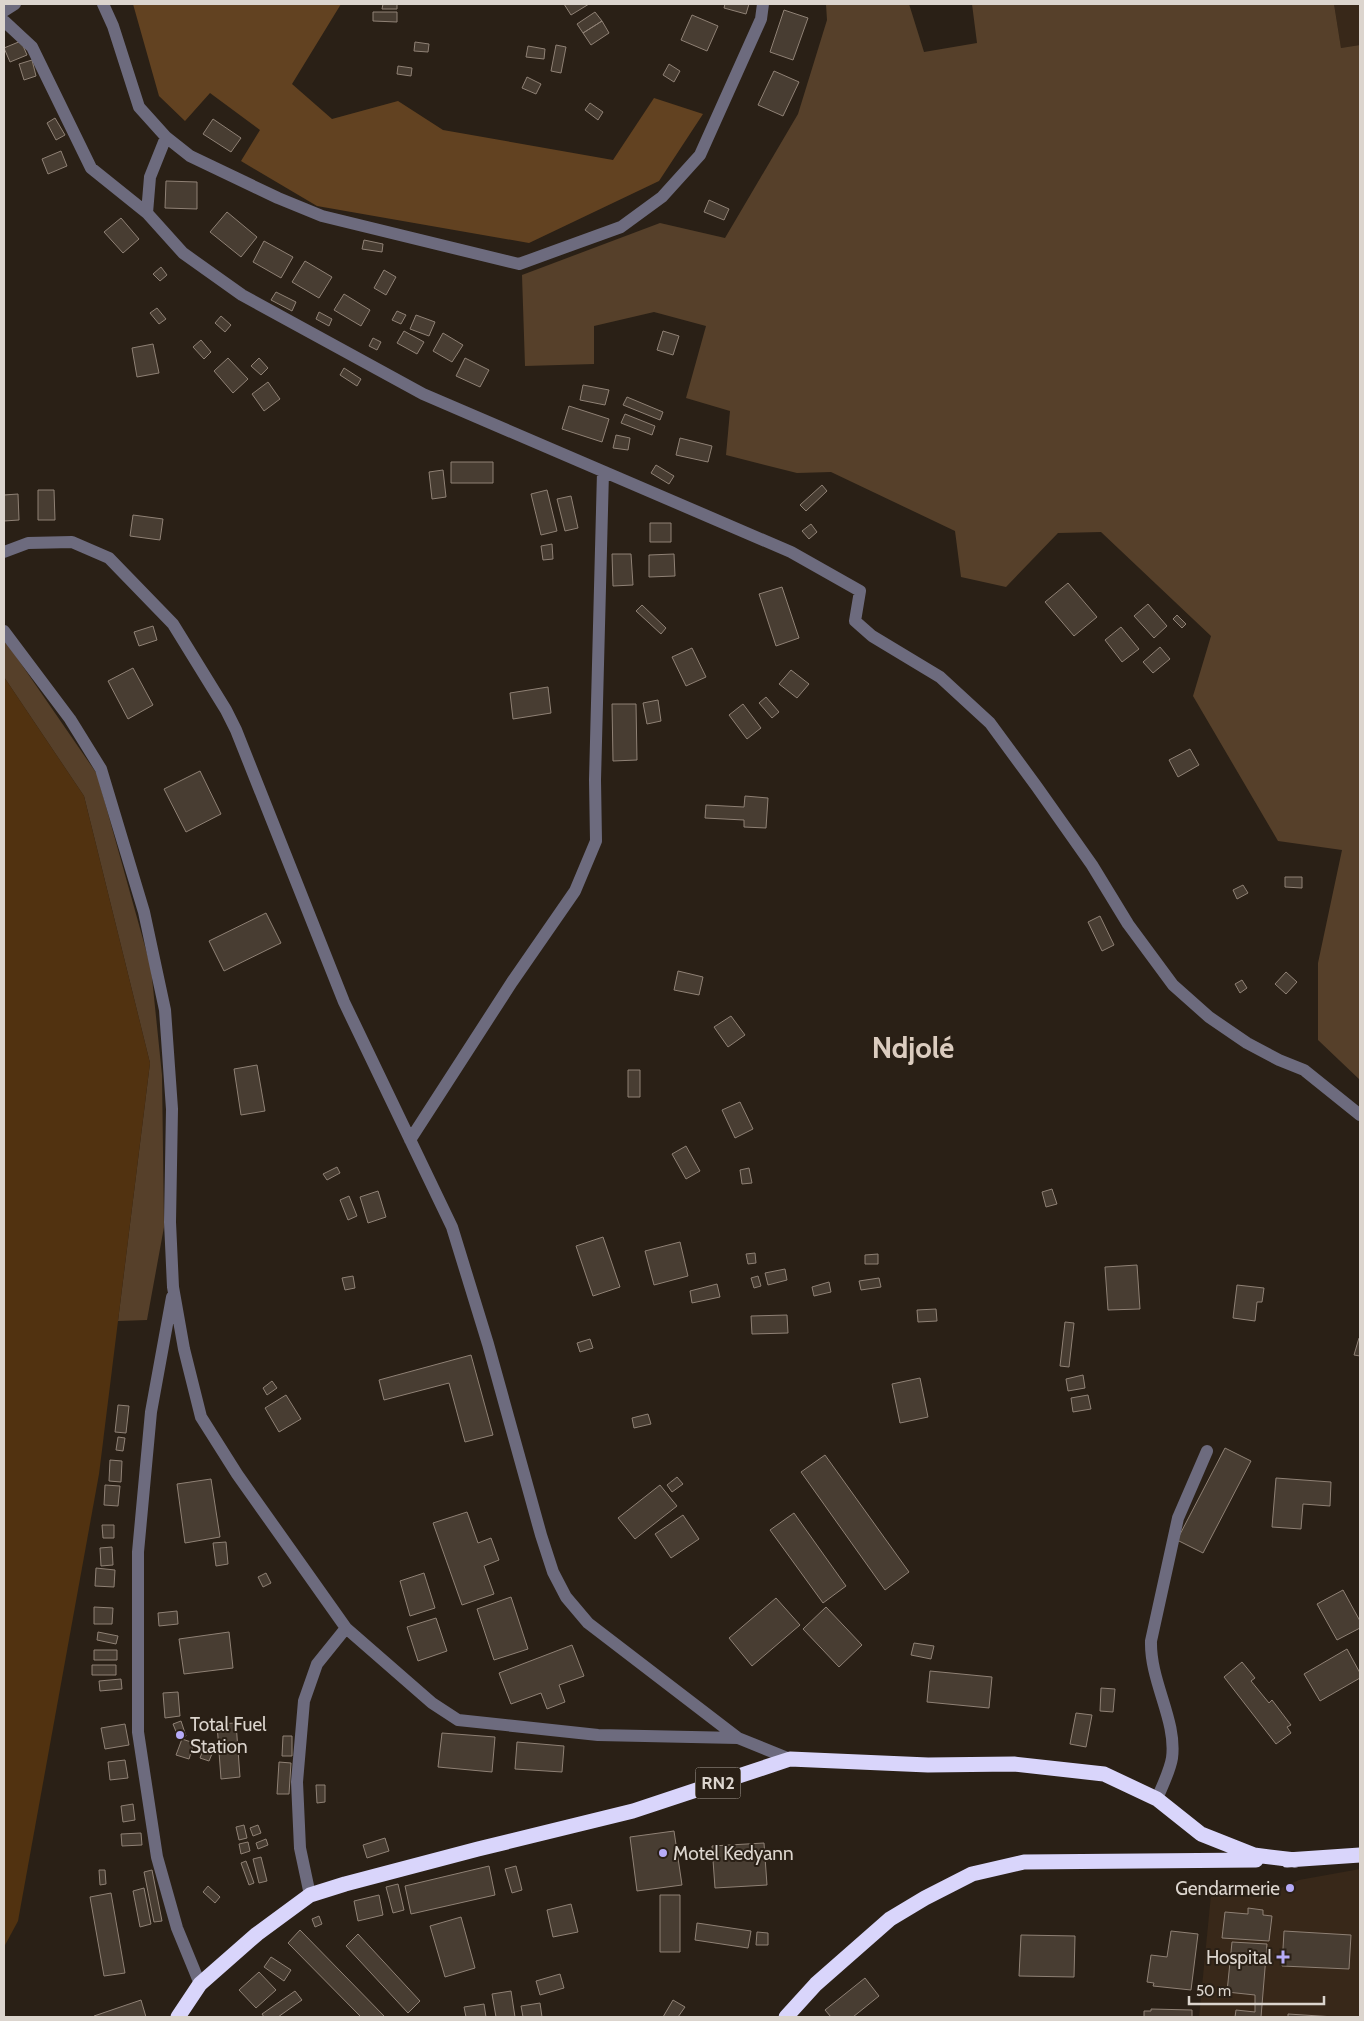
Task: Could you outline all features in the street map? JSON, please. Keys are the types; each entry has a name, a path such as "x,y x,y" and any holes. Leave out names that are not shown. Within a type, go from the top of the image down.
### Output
{"highway":[{"name":"RN2","path":"178,2017 200,1984 257,1934 310,1895 478,1849 633,1811 790,1759 928,1765 1014,1764 1104,1774 1157,1798 1201,1834 1254,1855 1295,1860"},
{"name":"RN2","path":"791,2015 841,1962 890,1920 925,1898 972,1874 1024,1862 1295,1860 1360,1854"}],"street":[{"path":"4,12 15,4"},
{"path":"103,4 113,26 139,107 166,137 190,156 322,216 519,264 621,227 662,197 700,155 761,19 764,4"},
{"path":"4,21 32,47 90,168 147,213 183,253 242,295 423,394 791,552 860,591 855,621 872,636 940,677 990,723 1092,865 1128,924 1173,986 1209,1017 1247,1043 1304,1070 1360,1115"},
{"path":"147,213 150,177 166,137"},
{"path":"410,1140 512,982 576,891 596,841 595,770 603,472"},
{"path":"4,552 28,543 72,542 102,554 109,558 173,624 226,710 236,730 344,1002 452,1227 488,1344 541,1535 553,1572 566,1596 588,1623 613,1644 738,1738 790,1759"},
{"path":"4,631 70,719 101,769 144,912 166,1010 172,1109 170,1222 173,1287 184,1349 201,1417 259,1506 346,1628 432,1704 458,1720 598,1735 738,1738"},
{"path":"173,1287 152,1412 138,1552 138,1732 156,1857 177,1928 200,1984"},
{"path":"1157,1798 1172,1758 1172,1751 1170,1727 1150,1660 1151,1641 1178,1518 1207,1452"},
{"path":"310,1895 300,1848 297,1782 304,1701 317,1664 346,1628"}],"shaded area":[{"path":"133,4 341,4 292,84 332,119 398,101 443,130 613,160 654,98 703,114 659,181 529,243 317,206 241,161 260,130 210,93 185,121 159,96"},
{"path":"826,4 909,4 924,52 977,43 972,4 1334,4 1341,48 1360,45 1360,1080 1318,1040 1318,963 1342,850 1278,841 1193,696 1211,636 1101,532 1058,533 1006,587 961,577 955,531 831,472 797,473 726,455 730,411 686,398 706,326 654,312 594,326 594,364 525,366 522,275 660,223 725,238 798,114 827,20"},
{"path":"1334,4 1360,4 1360,45 1341,48"},
{"path":"4,639 97,774 151,968 162,1075 164,1227 147,1320 118,1321 150,1063 84,796 4,677"},
{"path":"4,677 84,796 150,1063 99,1474 18,1921 4,1947"},
{"name":"Hospital","path":"1360,1869 1360,2017 1199,2017 1211,1895 1261,1897 1299,1880"}],"building":[{"path":"383,4 397,4 397,9 382,9"},
{"path":"564,4 589,4 571,15"},
{"path":"725,4 749,4 746,14 724,8"},
{"path":"784,10 808,18 793,60 770,52"},
{"path":"373,12 397,12 397,22 373,21"},
{"path":"595,12 602,21 583,33 577,24"},
{"path":"692,15 718,26 707,51 681,40"},
{"path":"602,21 609,33 591,45 583,33"},
{"path":"21,41 27,55 10,62 4,48"},
{"path":"415,42 429,44 428,52 414,51"},
{"path":"556,45 566,47 561,73 551,71"},
{"path":"528,46 545,49 544,59 526,57"},
{"path":"32,60 36,76 24,80 19,64"},
{"path":"669,64 680,71 674,82 663,75"},
{"path":"398,66 412,68 411,76 397,74"},
{"path":"774,71 799,82 783,116 758,105"},
{"path":"527,77 541,84 536,94 522,88"},
{"path":"590,103 603,112 598,120 585,110"},
{"path":"55,118 65,135 56,140 47,123"},
{"path":"213,119 241,138 231,152 203,134"},
{"path":"61,151 67,166 48,174 42,159"},
{"path":"166,181 197,182 197,209 165,208"},
{"path":"709,200 729,209 724,220 704,212"},
{"path":"227,212 257,237 241,257 210,232"},
{"path":"121,218 139,239 123,253 104,232"},
{"path":"364,240 383,244 382,252 362,249"},
{"path":"264,241 293,257 281,278 253,262"},
{"path":"305,261 332,277 319,298 292,282"},
{"path":"161,267 167,275 160,281 153,274"},
{"path":"384,270 396,277 386,295 374,288"},
{"path":"276,292 296,302 292,311 271,300"},
{"path":"344,294 370,310 361,326 334,310"},
{"path":"157,308 166,319 159,324 150,313"},
{"path":"397,311 406,315 401,324 392,320"},
{"path":"319,312 332,319 329,326 316,319"},
{"path":"416,315 435,322 429,336 410,329"},
{"path":"221,316 231,325 225,332 215,323"},
{"path":"404,331 424,342 417,354 397,343"},
{"path":"663,331 679,336 673,355 657,350"},
{"path":"443,333 463,345 452,362 433,351"},
{"path":"373,338 381,342 377,350 369,346"},
{"path":"201,340 211,352 204,359 193,347"},
{"path":"153,344 159,373 137,377 132,348"},
{"path":"228,358 248,379 233,393 214,371"},
{"path":"259,358 268,368 261,375 251,366"},
{"path":"465,358 489,370 480,387 456,376"},
{"path":"344,368 361,379 357,386 340,375"},
{"path":"268,382 280,399 264,411 252,394"},
{"path":"583,385 609,390 605,405 580,400"},
{"path":"627,397 663,412 660,420 623,405"},
{"path":"569,406 609,419 602,442 562,429"},
{"path":"625,414 655,426 652,435 621,423"},
{"path":"616,435 630,438 628,450 613,448"},
{"path":"680,438 712,446 708,462 676,455"},
{"path":"451,462 493,462 493,483 451,483"},
{"path":"656,465 674,476 669,484 651,473"},
{"path":"443,470 446,497 432,499 429,472"},
{"path":"822,485 827,491 806,511 800,505"},
{"path":"38,490 54,490 55,520 38,520"},
{"path":"547,490 557,531 541,535 531,494"},
{"path":"18,494 19,520 4,521 4,495"},
{"path":"571,496 578,528 565,531 557,499"},
{"path":"133,515 163,519 160,540 130,536"},
{"path":"650,523 671,523 671,542 650,542"},
{"path":"811,524 817,532 809,539 802,531"},
{"path":"552,544 553,559 543,560 541,546"},
{"path":"612,554 631,554 633,585 613,586"},
{"path":"674,554 675,576 649,577 649,555"},
{"path":"1068,583 1097,617 1074,636 1045,602"},
{"path":"782,587 799,638 776,646 759,594"},
{"path":"1148,604 1167,626 1154,638 1134,616"},
{"path":"642,605 666,628 661,634 636,611"},
{"path":"1177,615 1186,624 1182,628 1173,619"},
{"path":"153,626 157,640 139,646 134,632"},
{"path":"1121,627 1139,649 1122,662 1105,640"},
{"path":"1160,647 1170,659 1153,673 1143,662"},
{"path":"692,648 706,677 686,686 672,657"},
{"path":"133,668 153,705 128,719 108,681"},
{"path":"791,670 809,684 797,698 779,684"},
{"path":"548,687 551,713 513,719 510,693"},
{"path":"766,697 779,712 772,718 759,703"},
{"path":"658,700 661,721 647,724 643,703"},
{"path":"612,704 636,704 637,760 613,761"},
{"path":"743,704 761,728 747,739 729,715"},
{"path":"1190,749 1199,765 1178,777 1169,760"},
{"path":"200,771 221,814 186,832 164,789"},
{"path":"745,796 768,798 766,828 744,827 744,820 705,818 706,805 744,807"},
{"path":"1285,877 1302,877 1302,888 1285,887"},
{"path":"1243,885 1248,893 1237,899 1233,890"},
{"path":"266,913 281,943 224,971 209,941"},
{"path":"1100,916 1114,945 1102,951 1088,922"},
{"path":"678,971 703,977 699,995 674,990"},
{"path":"1286,972 1297,982 1286,994 1275,984"},
{"path":"1242,980 1247,988 1240,993 1235,984"},
{"path":"731,1016 745,1035 728,1047 714,1027"},
{"path":"257,1065 265,1111 241,1115 234,1069"},
{"path":"628,1070 640,1070 640,1097 628,1097"},
{"path":"740,1102 753,1129 735,1138 722,1110"},
{"path":"686,1146 700,1171 686,1179 672,1154"},
{"path":"337,1167 340,1173 327,1180 323,1174"},
{"path":"749,1168 752,1183 742,1184 740,1170"},
{"path":"1052,1189 1057,1204 1046,1207 1042,1192"},
{"path":"378,1191 386,1217 368,1223 360,1197"},
{"path":"349,1196 357,1216 348,1220 340,1200"},
{"path":"603,1237 620,1287 593,1296 576,1246"},
{"path":"680,1242 688,1276 654,1285 645,1251"},
{"path":"755,1253 756,1263 748,1264 746,1254"},
{"path":"878,1254 878,1264 865,1264 865,1255"},
{"path":"1137,1265 1140,1309 1108,1310 1105,1267"},
{"path":"785,1269 787,1280 768,1285 765,1273"},
{"path":"353,1276 355,1288 345,1290 342,1278"},
{"path":"758,1276 761,1286 754,1288 751,1278"},
{"path":"879,1278 881,1287 861,1290 859,1281"},
{"path":"829,1282 831,1292 814,1296 812,1287"},
{"path":"717,1284 720,1297 692,1303 690,1291"},
{"path":"1237,1285 1264,1288 1262,1302 1257,1302 1255,1321 1233,1318"},
{"path":"936,1309 937,1321 918,1322 917,1310"},
{"path":"787,1315 788,1333 752,1334 751,1316"},
{"path":"1065,1322 1074,1323 1069,1367 1060,1366"},
{"path":"1360,1338 1360,1356 1354,1355"},
{"path":"590,1339 593,1348 580,1352 577,1343"},
{"path":"471,1355 493,1435 465,1442 449,1383 384,1400 379,1380"},
{"path":"1083,1375 1085,1388 1068,1391 1066,1379"},
{"path":"920,1378 928,1417 900,1423 892,1384"},
{"path":"272,1381 277,1388 267,1395 263,1388"},
{"path":"286,1395 301,1419 279,1432 265,1408"},
{"path":"1088,1395 1091,1409 1073,1412 1071,1398"},
{"path":"118,1405 129,1406 126,1433 115,1432"},
{"path":"648,1414 651,1424 634,1428 632,1418"},
{"path":"118,1437 125,1438 123,1451 116,1450"},
{"path":"1225,1448 1251,1461 1203,1553 1177,1540"},
{"path":"825,1455 909,1572 885,1590 801,1472"},
{"path":"110,1460 122,1461 121,1482 109,1481"},
{"path":"677,1477 683,1484 672,1492 667,1485"},
{"path":"1276,1478 1331,1482 1330,1506 1303,1504 1301,1529 1272,1527"},
{"path":"211,1479 220,1537 185,1543 177,1484"},
{"path":"105,1485 120,1486 118,1506 104,1505"},
{"path":"660,1485 677,1506 635,1539 618,1518"},
{"path":"467,1512 478,1543 491,1538 499,1560 484,1566 494,1594 462,1605 433,1523"},
{"path":"794,1513 846,1586 823,1603 770,1530"},
{"path":"683,1515 699,1539 671,1558 655,1534"},
{"path":"102,1525 114,1525 114,1538 103,1538"},
{"path":"226,1542 228,1564 216,1566 213,1543"},
{"path":"112,1547 113,1565 101,1566 100,1548"},
{"path":"96,1568 115,1570 114,1587 95,1586"},
{"path":"266,1573 271,1583 263,1587 258,1577"},
{"path":"424,1573 435,1608 410,1616 400,1581"},
{"path":"1343,1590 1360,1621 1360,1628 1337,1640 1317,1604"},
{"path":"511,1597 528,1649 494,1660 477,1609"},
{"path":"776,1598 800,1625 752,1666 729,1638"},
{"path":"94,1607 113,1608 112,1624 94,1624"},
{"path":"826,1607 862,1645 839,1667 803,1629"},
{"path":"177,1611 178,1624 159,1626 158,1613"},
{"path":"436,1618 447,1651 418,1661 407,1627"},
{"path":"98,1632 118,1636 116,1644 97,1640"},
{"path":"229,1632 233,1668 184,1674 179,1639"},
{"path":"914,1643 934,1646 931,1659 911,1655"},
{"path":"572,1645 584,1676 559,1685 565,1702 547,1709 541,1693 511,1704 499,1673"},
{"path":"1347,1649 1360,1673 1360,1678 1320,1701 1304,1674"},
{"path":"94,1650 117,1650 117,1660 94,1660"},
{"path":"1242,1662 1255,1678 1251,1681 1269,1703 1272,1700 1291,1725 1287,1727 1291,1733 1276,1744 1224,1677"},
{"path":"92,1665 116,1665 116,1675 92,1675"},
{"path":"930,1671 992,1677 989,1708 927,1702"},
{"path":"121,1679 122,1689 100,1691 99,1681"},
{"path":"1101,1688 1115,1689 1113,1712 1100,1711"},
{"path":"178,1692 180,1716 165,1718 163,1693"},
{"path":"1076,1713 1092,1715 1086,1747 1070,1744"},
{"path":"181,1721 186,1736 179,1739 173,1724"},
{"path":"236,1723 240,1777 221,1779 217,1724"},
{"path":"125,1724 129,1745 105,1749 101,1728"},
{"path":"442,1733 495,1737 492,1772 438,1767"},
{"path":"283,1736 292,1736 292,1756 282,1756"},
{"path":"182,1739 194,1743 189,1759 176,1755"},
{"path":"517,1742 564,1746 562,1772 515,1769"},
{"path":"205,1745 214,1749 209,1761 200,1758"},
{"path":"125,1760 128,1778 110,1780 108,1762"},
{"path":"279,1762 291,1763 289,1794 277,1794"},
{"path":"316,1785 325,1785 325,1802 317,1803"},
{"path":"133,1804 135,1820 123,1822 121,1806"},
{"path":"244,1825 247,1838 239,1840 236,1827"},
{"path":"258,1825 261,1833 253,1836 250,1828"},
{"path":"674,1831 682,1885 637,1891 630,1837"},
{"path":"141,1833 142,1845 122,1846 121,1834"},
{"path":"385,1838 389,1851 367,1858 363,1845"},
{"path":"266,1839 268,1845 258,1849 256,1843"},
{"path":"248,1842 250,1851 241,1854 239,1844"},
{"path":"764,1843 767,1885 715,1888 712,1846"},
{"path":"261,1857 267,1881 259,1883 253,1859"},
{"path":"246,1861 254,1883 249,1885 241,1863"},
{"path":"489,1866 495,1895 411,1914 405,1886"},
{"path":"516,1866 522,1890 512,1893 505,1869"},
{"path":"99,1870 105,1870 106,1884 100,1885"},
{"path":"152,1870 162,1921 154,1922 144,1872"},
{"path":"398,1884 404,1910 393,1913 386,1887"},
{"path":"208,1886 220,1897 215,1903 203,1892"},
{"path":"144,1888 151,1924 140,1927 133,1891"},
{"path":"111,1893 125,1973 104,1976 90,1897"},
{"path":"379,1895 383,1915 358,1921 354,1901"},
{"path":"660,1895 680,1895 680,1952 660,1952"},
{"path":"571,1904 578,1932 553,1937 547,1910"},
{"path":"1248,1908 1263,1910 1263,1915 1272,1916 1269,1941 1222,1938 1225,1912 1248,1914"},
{"path":"319,1916 322,1924 315,1927 312,1919"},
{"path":"461,1917 475,1968 445,1977 430,1926"},
{"path":"697,1923 751,1931 748,1948 695,1940"},
{"path":"300,1930 385,2017 361,2017 288,1943"},
{"path":"1171,1931 1198,1934 1191,1990 1153,1986 1154,1983 1147,1982 1151,1955 1167,1957"},
{"path":"1284,1931 1351,1935 1349,1969 1282,1966"},
{"path":"757,1932 768,1933 768,1945 756,1945"},
{"path":"358,1934 420,2001 408,2013 346,1946"},
{"path":"1021,1935 1075,1936 1074,1977 1019,1976"},
{"path":"1232,1942 1267,1944 1261,2017 1235,2017 1236,2010 1255,2012 1255,1995 1227,1992"},
{"path":"271,1957 291,1970 284,1981 264,1967"},
{"path":"259,1972 276,1990 256,2008 239,1990"},
{"path":"560,1974 564,1988 540,1995 536,1981"},
{"path":"865,1978 879,1996 853,2017 831,2017 825,2010"},
{"path":"295,1991 302,2000 278,2017 264,2017 262,2014"},
{"path":"511,1991 515,2017 496,2017 492,1994"},
{"path":"141,2000 146,2017 94,2017 94,2016"},
{"path":"673,2000 685,2007 678,2017 663,2017"},
{"path":"540,2003 542,2017 523,2017 521,2006"},
{"path":"484,2004 486,2017 466,2017 464,2007"},
{"path":"1151,2009 1192,2010 1192,2017 1144,2017 1144,2011 1151,2011"},
{"path":"1288,2014 1335,2017 1288,2017"}],"place":[{"name":"Total Fuel Station","path":"180,1735"},
{"name":"Motel Kedyann","path":"663,1853"},
{"name":"Gendarmerie","path":"1290,1888"},
{"name":"Hospital","path":"1283,1957"}],"district":[{"name":"Ndjolé","path":"913,1048"}]}
